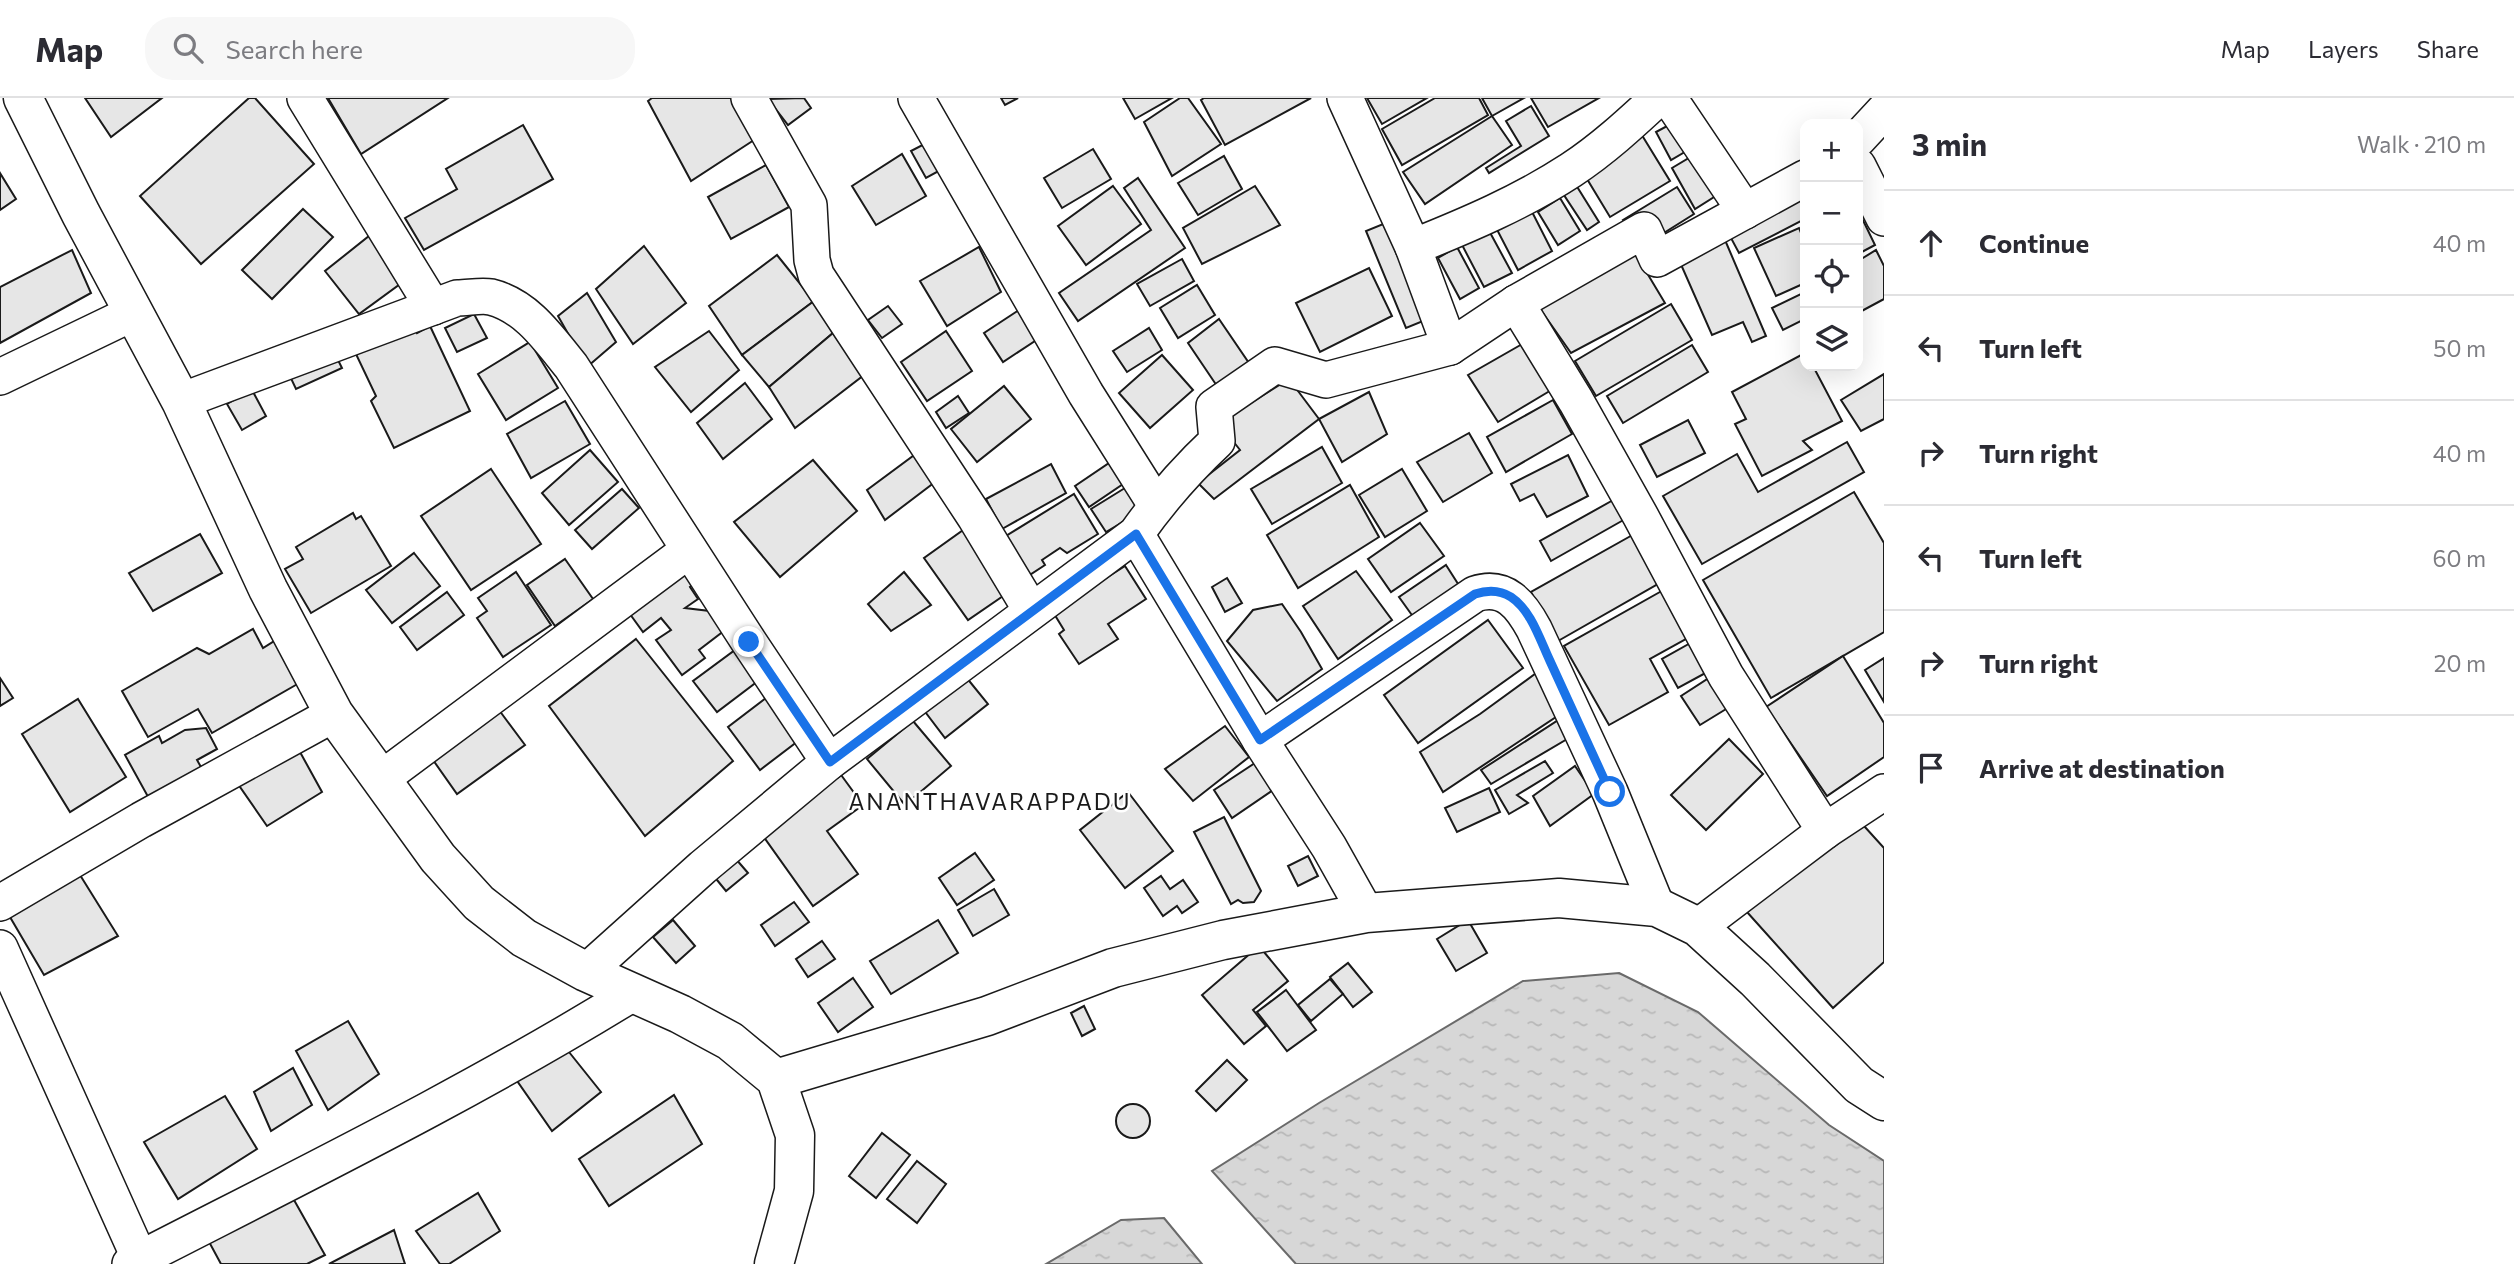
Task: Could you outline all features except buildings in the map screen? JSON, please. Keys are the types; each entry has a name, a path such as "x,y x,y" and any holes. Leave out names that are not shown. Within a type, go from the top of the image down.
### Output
{"main road":[{"path":"23,98 181,401 268,589 334,714 438,858 479,903 524,938 586,972 680,1014 730,1041 776,1079 795,1135 794,1191 774,1264"},
{"path":"776,1079 987,1016 1113,968 1223,940 1366,913 1559,898 1657,907 1698,927 1765,989 1859,1085 1884,1101"}],"street":[{"path":"305,98 433,307"},
{"path":"748,98 808,205 812,260 816,275 975,517 1031,610"},
{"path":"916,98 1086,394 1156,505"},
{"path":"1345,98 1413,247 1450,347"},
{"path":"1413,247 1473,223 1572,169 1618,135 1658,98"},
{"path":"1669,98 1745,211"},
{"path":"1863,134 1884,111"},
{"path":"1863,176 1884,218"},
{"path":"586,972 703,866 830,762 1136,534 1156,505 1187,469 1217,441 1214,407 1275,365 1326,380 1450,347 1516,303 1644,230 1657,259 1800,181"},
{"path":"181,401 457,298 490,297 519,309 543,332 571,366 830,762"},
{"path":"1516,303 1615,470 1726,676 1825,831"},
{"path":"0,377 133,313"},
{"path":"1136,534 1260,740 1329,847 1366,913"},
{"path":"382,779 689,550"},
{"path":"1260,740 1475,594 1485,591 1498,592 1512,598 1525,612 1534,629 1610,792 1657,907"},
{"path":"0,903 141,820 334,714"},
{"path":"1698,927 1825,831 1884,792"},
{"path":"0,948 137,1262 567,1034 633,993"}],"water":[{"path":"1619,973 1698,1012 1829,1125 1884,1161 1884,1264 1296,1264 1212,1171 1319,1103 1523,981"},
{"path":"1164,1218 1202,1264 1046,1264 1121,1220"}],"district":[{"name":"ANANTHAVARAPPADU","path":"990,801"}],"route":[{"path":"749,642 830,762 1136,534 1260,740 1475,594 1485,591 1498,592 1512,598 1525,612 1610,792"}]}
